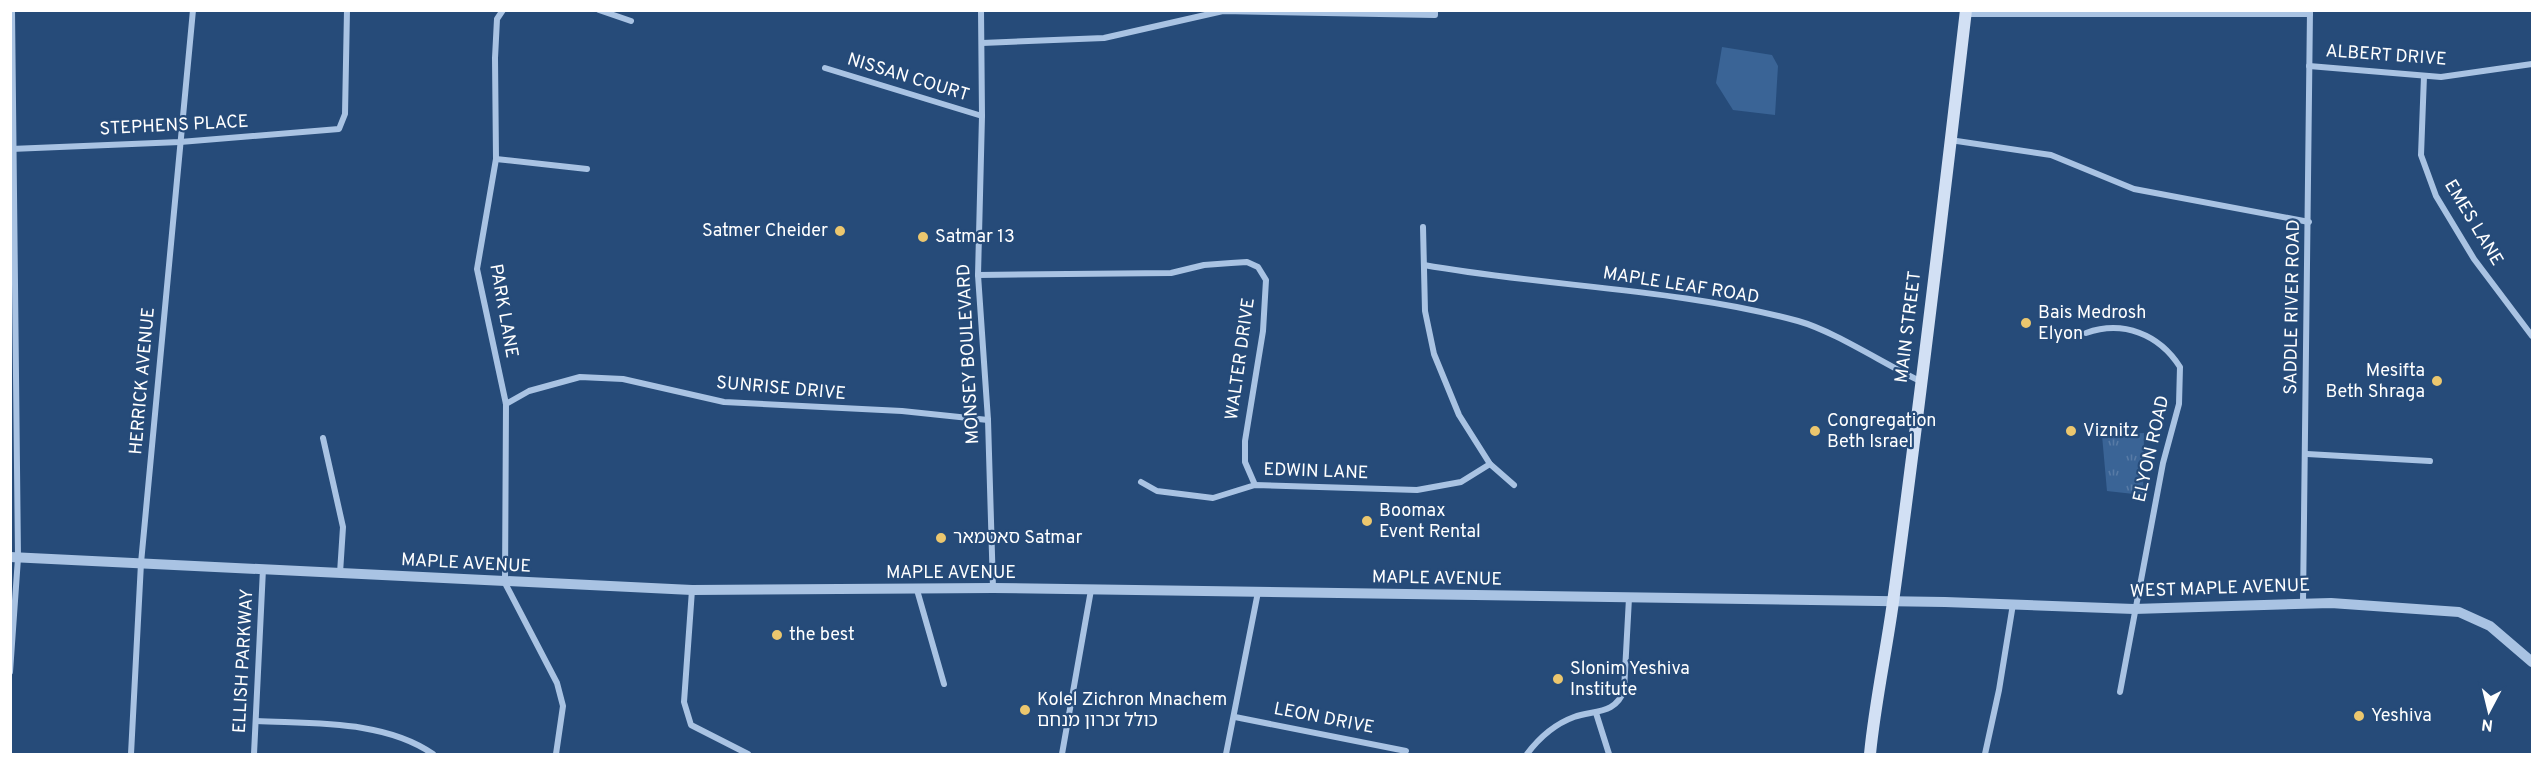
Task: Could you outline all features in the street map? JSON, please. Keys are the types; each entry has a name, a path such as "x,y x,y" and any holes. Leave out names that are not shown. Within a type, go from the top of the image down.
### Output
{"main road":[{"name":"MAIN STREET","path":"1870,754 1874,706 1893,602 1966,12"}],"street":[{"path":"10,672 14,558 12,10"},
{"name":"HERRICK AVENUE","path":"131,754 141,563 193,10"},
{"name":"STEPHENS PLACE","path":"12,149 180,142 339,129 345,114 346,10"},
{"name":"PARK LANE","path":"503,10 497,19 495,58 496,159 477,269 506,404 505,583"},
{"path":"599,10 632,21"},
{"name":"MONSEY BOULEVARD","path":"981,10 982,116 978,275 988,420 993,588"},
{"path":"982,43 1104,38 1222,11 1435,13"},
{"path":"1966,12 2310,12"},
{"name":"SADDLE RIVER ROAD","path":"2303,603 2307,454 2310,12"},
{"name":"ALBERT DRIVE","path":"2309,66 2424,76 2453,76 2532,64"},
{"name":"NISSAN COURT","path":"825,68 982,116"},
{"name":"EMES LANE","path":"2424,76 2421,155 2436,196 2474,259 2532,336"},
{"path":"1949,140 2051,155 2134,189 2309,222"},
{"path":"496,159 586,169"},
{"path":"1423,227 1425,311 1434,354 1459,415 1491,464 1514,485"},
{"name":"WALTER DRIVE","path":"978,275 1171,273 1204,264 1231,262 1247,262 1258,267 1266,280 1263,331 1245,441 1245,462 1255,485"},
{"name":"MAPLE LEAF ROAD","path":"1424,265 1476,274 1700,301 1800,321 1920,381"},
{"name":"ELYON ROAD","path":"2085,333 2101,327 2116,327 2150,336 2160,343 2180,367 2179,404 2163,463 2120,692"},
{"name":"SUNRISE DRIVE","path":"506,404 529,391 580,376 624,379 724,402 902,411 988,420"},
{"path":"323,438 343,527 340,573"},
{"path":"2307,454 2430,461"},
{"name":"EDWIN LANE","path":"1141,482 1158,491 1213,498 1255,485 1417,490 1461,482 1491,464"},
{"name":"MAPLE AVENUE","path":"14,558 262,568 505,583 692,590 993,588 1893,602"},
{"name":"ELLISH PARKWAY","path":"254,754 262,568"},
{"path":"505,583 557,683 563,706 556,754"},
{"path":"692,590 684,702 691,725 748,754"},
{"path":"917,590 944,684"},
{"path":"1062,754 1092,590"},
{"path":"1226,754 1258,592"},
{"path":"1527,754 1555,727 1575,717 1596,713 1617,704 1624,690 1629,598"},
{"name":"WEST MAPLE AVENUE","path":"1893,602 2134,609 2303,603 2384,605 2459,612 2490,626 2532,662"},
{"path":"1984,754 1999,690 2013,604"},
{"path":"1596,713 1609,754"},
{"name":"LEON DRIVE","path":"1235,717 1406,751"},
{"path":"256,721 361,728 404,739 433,754"}],"green space":[{"path":"1722,47 1772,55 1778,66 1775,115 1733,110 1716,83"},
{"path":"2144,433 2143,495 2107,491 2102,435"}],"place":[{"name":"Satmer Cheider","path":"840,231"},
{"name":"Satmar 13","path":"923,237"},
{"name":"Bais Medrosh Elyon","path":"2026,323"},
{"name":"Mesifta Beth Shraga","path":"2437,381"},
{"name":"Congregation Beth Israel","path":"1815,431"},
{"name":"Viznitz","path":"2071,431"},
{"name":"Boomax Event Rental","path":"1367,521"},
{"name":"סאטמאר Satmar","path":"941,538"},
{"name":"the best","path":"777,635"},
{"name":"Slonim Yeshiva Institute","path":"1558,679"},
{"name":"Kolel Zichron Mnachem כולל זכרון מנחם","path":"1025,710"},
{"name":"Yeshiva","path":"2359,716"}]}
